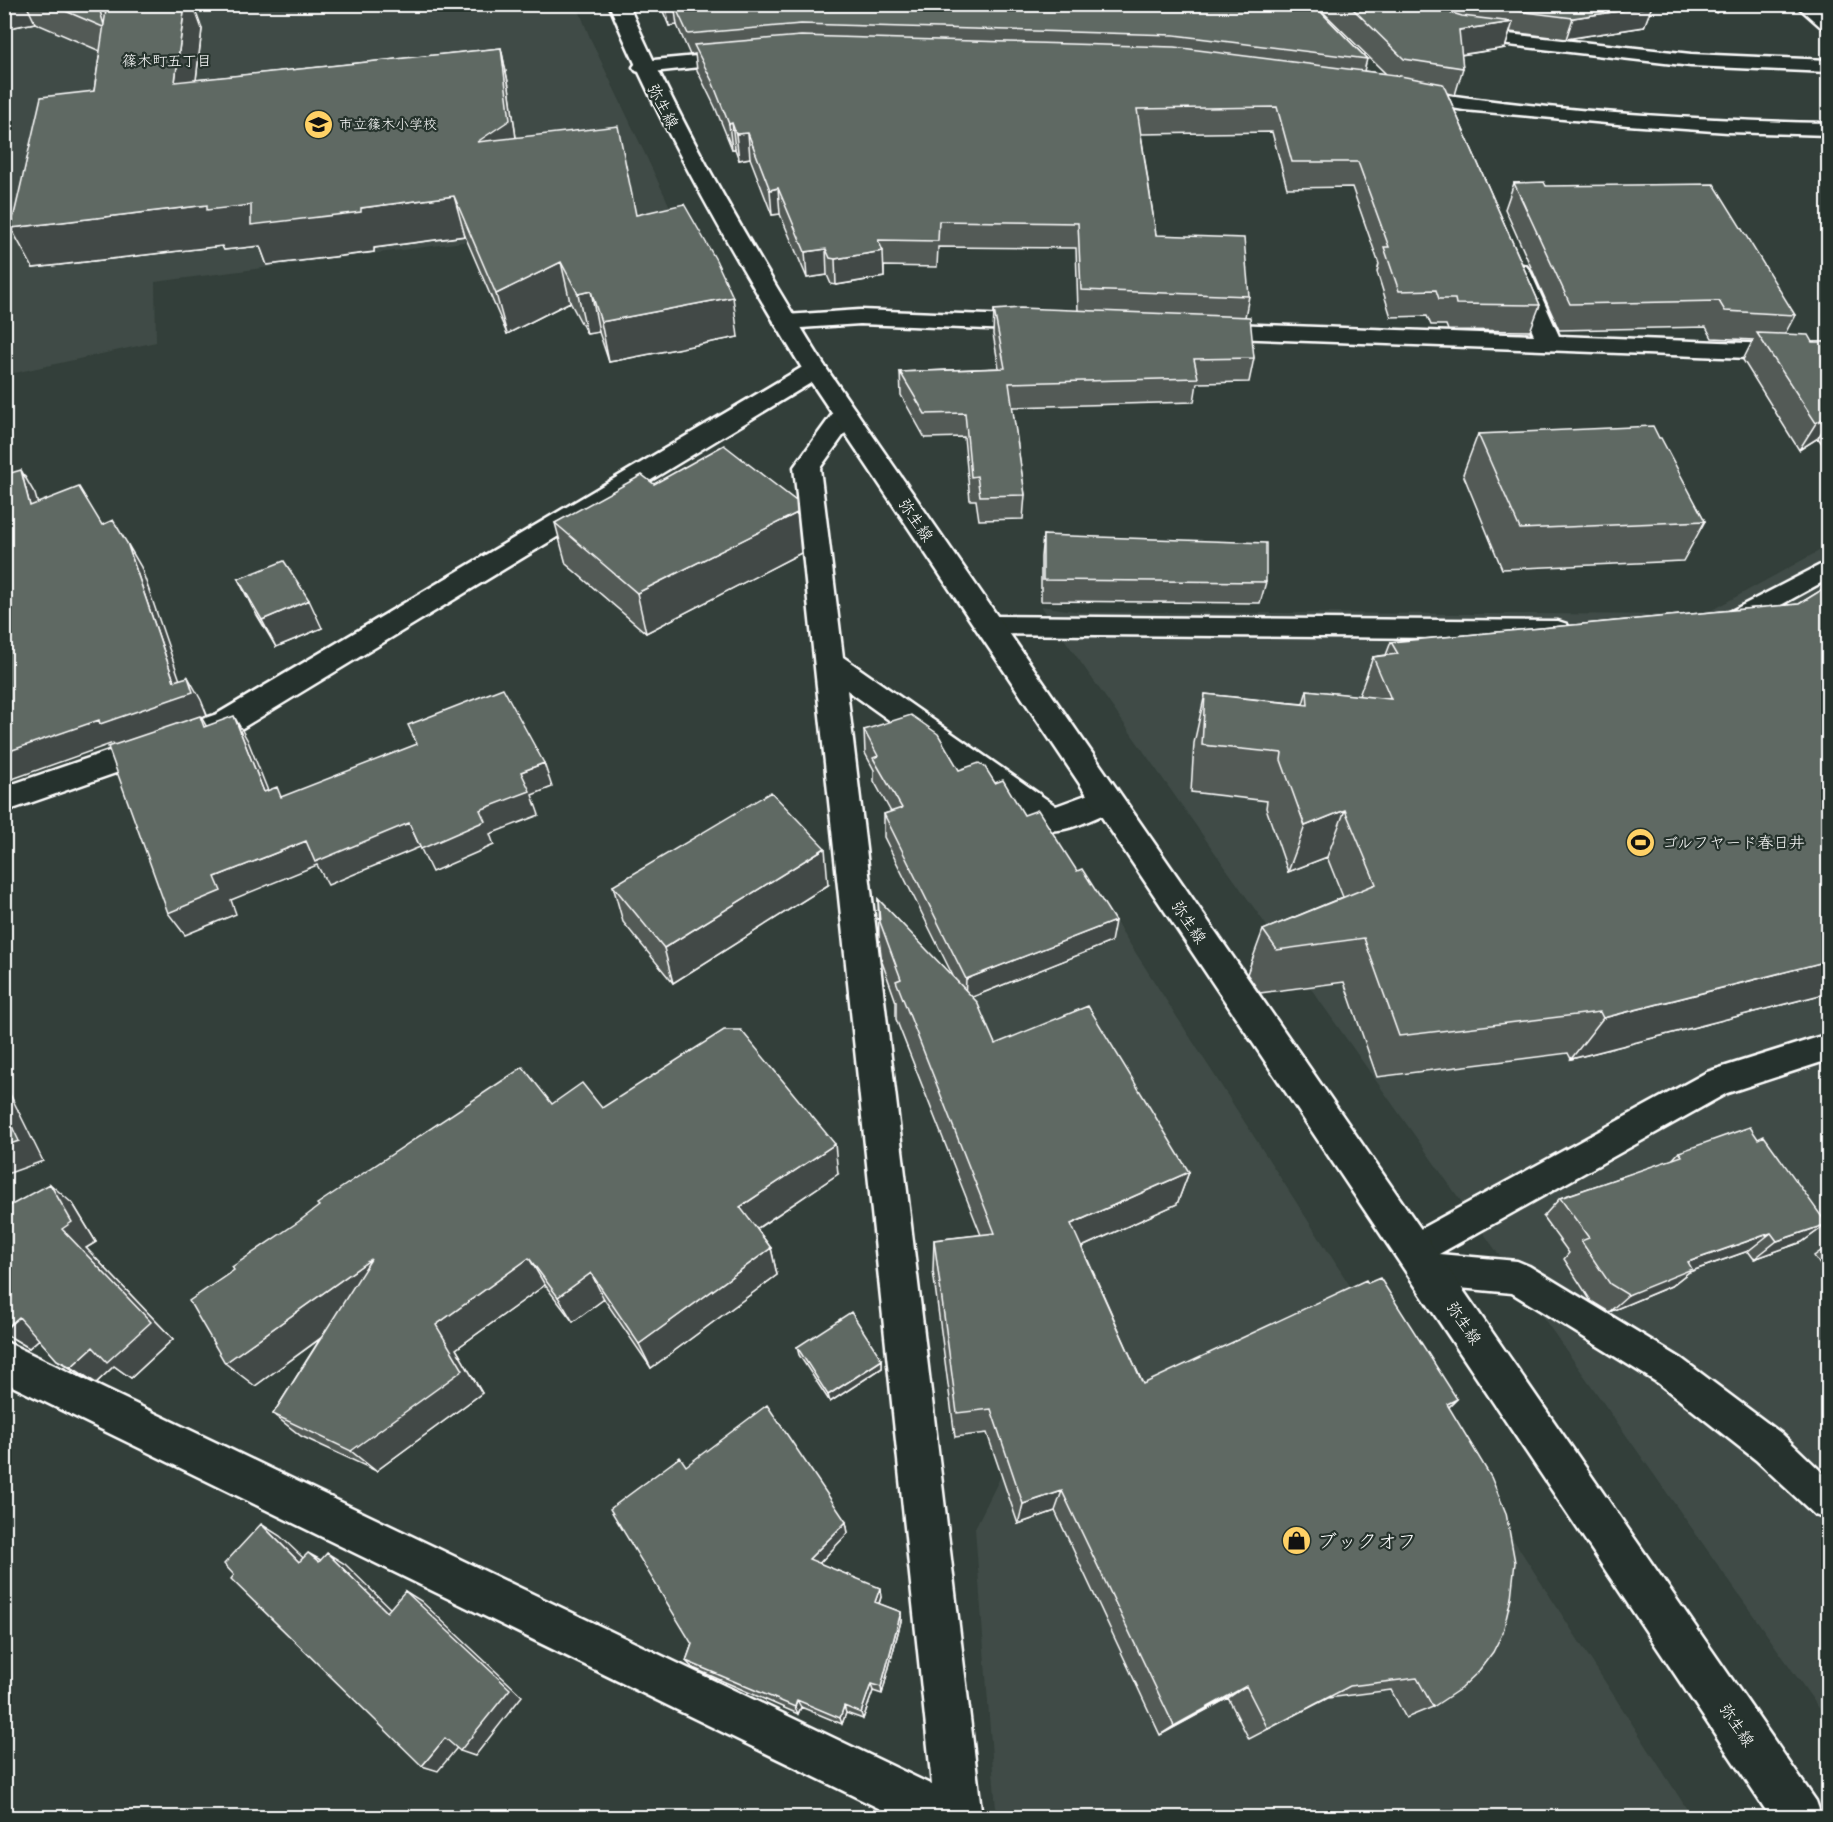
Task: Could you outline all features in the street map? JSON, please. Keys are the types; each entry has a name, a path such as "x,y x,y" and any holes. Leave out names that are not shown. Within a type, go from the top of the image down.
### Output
{"street":[{"name":"弥生線","path":"618,4 643,67 704,181 815,370 1105,800 1421,1259 1799,1818"},
{"path":"1804,4 1828,23"},
{"path":"1445,31 1634,55 1789,66 1828,66"},
{"path":"643,67 757,57"},
{"path":"1389,92 1445,102 1678,124 1828,129"},
{"path":"1445,102 1454,124"},
{"path":"1512,255 1550,343"},
{"path":"786,322 860,318 1062,325"},
{"path":"1181,329 1828,354"},
{"path":"4,800 228,722 815,370"},
{"path":"845,415 807,467 959,1818"},
{"path":"829,662 1053,820 1105,800"},
{"path":"4,1361 950,1818"}],"lane":[{"path":"1700,632 1712,632 1828,568"},
{"path":"987,625 1581,630"},
{"path":"1421,1259 1718,1082 1828,1047"},
{"path":"1421,1259 1517,1277 1670,1371 1769,1447 1828,1502"}],"shaded area":[{"name":"市立篠木小学校","path":"4,5 577,5 590,38 671,209 596,218 594,225 155,282 156,342 5,375"},
{"path":"1828,546 1828,1721 1041,606 1080,612 1703,615"},
{"path":"1090,882 1692,1817 1011,1818 996,1810 975,1528 1013,1452 1126,1370 936,939"}],"building":[{"path":"49,4 98,4 104,25 103,27"},
{"path":"107,4 185,4 175,82 501,48 510,120 477,142 618,126 636,215 684,204 716,260 733,297 601,322 591,291 578,294 561,262 496,294 454,196 361,208 361,212 251,225 251,205 207,210 207,205 11,228 41,97 94,91"},
{"path":"674,4 1313,4 1367,59 1174,35 801,24 688,34"},
{"path":"1348,4 1423,4 1462,16 1513,22 1459,30 1463,68 1404,59"},
{"path":"1460,4 1652,4 1652,6 1573,18"},
{"path":"801,36 1174,47 1395,75 1443,84 1540,305 1456,304 1455,299 1439,299 1436,290 1399,291 1384,247 1389,247 1358,162 1292,162 1277,107 1137,109 1156,235 1244,238 1249,296 1081,290 1078,223 939,221 938,241 878,240 883,251 835,259 830,258 826,249 805,252 778,188 770,190 748,133 736,134 732,123 729,124 712,81 694,45"},
{"path":"1544,182 1546,186 1714,184 1795,315 1725,311 1719,301 1570,304 1514,183"},
{"path":"1020,308 1250,317 1254,358 1194,359 1198,378 1009,383 1025,495 980,496 977,476 971,477 965,413 925,414 900,372 1005,368 994,310"},
{"path":"1757,333 1808,335 1812,342 1828,342 1828,415 1816,423"},
{"path":"1653,426 1705,521 1520,529 1478,434"},
{"path":"724,445 796,501 797,513 637,593 555,523 642,475 654,484"},
{"path":"21,470 30,506 79,487 102,525 113,520 127,543 174,681 188,677 193,692 100,724 99,720 4,753 4,475"},
{"path":"1043,535 1266,543 1266,582 1043,580"},
{"path":"284,561 309,600 262,620 238,579"},
{"name":"ゴルフヤード春日井","path":"1828,586 1828,961 1603,1018 1600,1012 1399,1036 1364,938 1277,950 1263,930 1376,884 1345,810 1305,826 1281,760 1282,753 1202,745 1205,694 1308,705 1307,690 1391,699 1373,657 1398,654 1391,642 1799,604"},
{"path":"503,688 544,763 521,772 530,791 480,810 485,821 421,849 409,823 315,862 306,841 215,877 221,891 168,913 108,747 200,716 204,727 234,716 264,792 277,787 281,797 417,744 408,725"},
{"path":"911,715 938,734 959,770 979,763 985,767 995,783 1003,780 1024,815 1038,810 1077,871 1082,869 1115,921 966,979 884,814 902,808 873,758 878,756 864,730"},
{"path":"771,792 825,848 664,948 613,886"},
{"path":"878,899 977,1002 995,1044 1088,1006 1189,1172 1071,1224 1143,1384 1366,1280 1368,1283 1380,1278 1457,1399 1447,1404 1491,1477 1506,1513 1515,1562 1511,1598 1503,1632 1493,1652 1478,1672 1460,1689 1433,1707 1417,1678 1350,1686 1268,1729 1246,1686 1174,1726 1062,1491 1023,1504 991,1409 957,1413 934,1240 995,1233 896,981 901,979 880,922"},
{"path":"724,1030 741,1030 835,1144 740,1207 771,1248 639,1344 591,1273 558,1297 529,1258 436,1325 463,1370 351,1451 273,1414 371,1259 225,1363 189,1301 234,1270 232,1267 298,1222 319,1206 317,1204 523,1067 552,1104 582,1083 602,1108"},
{"path":"4,1110 19,1141 4,1146"},
{"path":"1750,1127 1758,1139 1764,1136 1827,1224 1777,1241 1771,1233 1688,1262 1692,1269 1628,1295 1610,1284 1581,1241 1589,1238 1560,1198 1682,1156 1679,1152"},
{"path":"50,1184 72,1222 62,1229 151,1322 107,1362 93,1347 71,1367 57,1360 19,1317 4,1330 4,1209"},
{"path":"851,1312 882,1360 828,1395 797,1347"},
{"path":"767,1405 846,1522 809,1559 880,1588 875,1602 901,1612 881,1687 871,1684 861,1713 844,1706 840,1718 797,1700 795,1707 686,1661 692,1644 610,1509 680,1457 686,1466"},
{"path":"261,1524 299,1562 308,1553 319,1562 327,1553 387,1612 405,1591 510,1689 460,1751 445,1738 422,1766 231,1579 234,1575 224,1564"}],"place":[{"name":"市立篠木小学校","path":"318,124"},
{"name":"ゴルフヤード春日井","path":"1641,842"},
{"name":"ブックオフ","path":"1296,1541"}],"district":[{"name":"篠木町五丁目","path":"167,61"}]}
